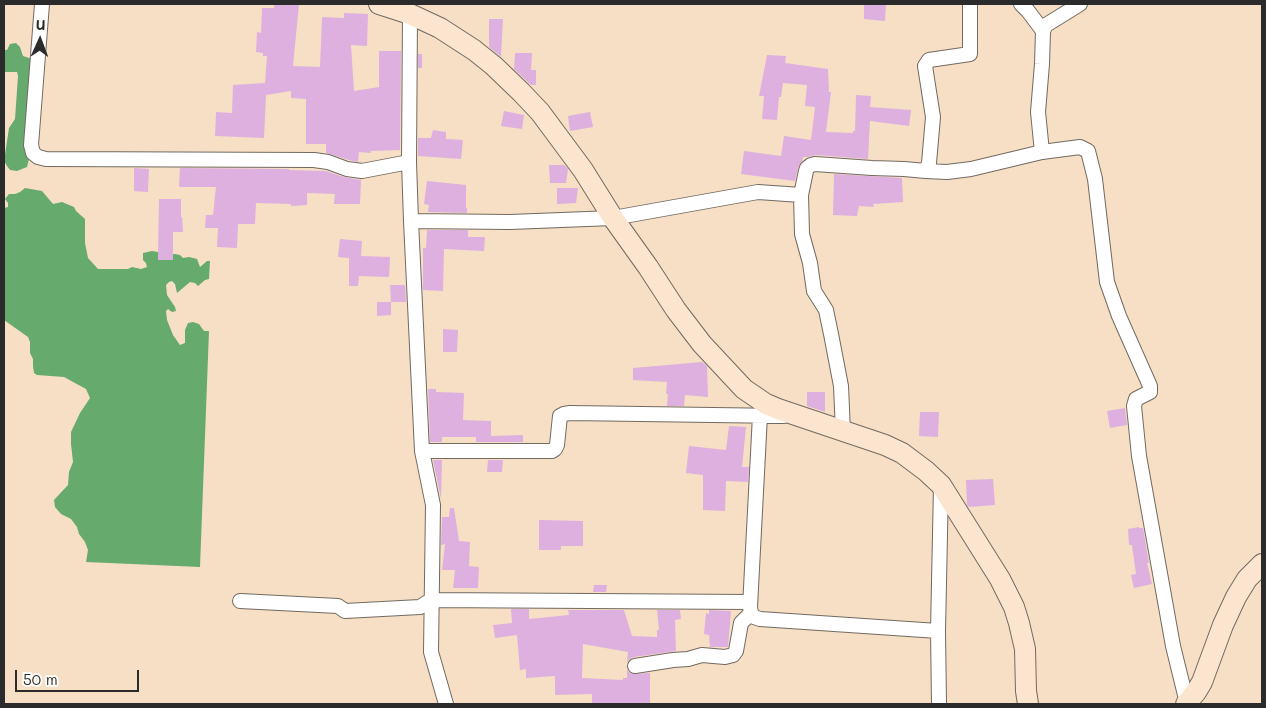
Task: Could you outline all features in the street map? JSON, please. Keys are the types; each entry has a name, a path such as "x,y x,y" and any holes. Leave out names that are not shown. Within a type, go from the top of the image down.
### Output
{"street":[{"path":"42,4 31,145 33,153 38,157 46,159 314,160 362,171 408,162"},
{"path":"379,4 410,14 440,28 474,50 494,66 540,112 583,170 613,218 676,310 702,344 744,390 766,404 795,416 885,445 902,453 941,485 1000,579 1014,607 1025,649 1028,704"},
{"path":"926,171 930,156 933,117 925,66 929,60 970,54 970,4"},
{"path":"1021,4 1043,31"},
{"path":"1042,152 1038,112 1043,31 1046,25 1080,4"},
{"path":"410,14 408,162 422,450 433,505 431,652 449,704"},
{"path":"843,432 841,386 836,356 826,310 814,292 810,263 802,234 801,195 807,168 815,164 947,172 972,169 1042,152 1080,147 1088,151 1095,179 1107,282 1119,316 1150,386 1150,392 1136,399 1134,406 1139,456 1173,646 1187,704"},
{"path":"411,221 510,222 613,218 758,192 801,195"},
{"path":"422,450 552,451 557,445 560,416 570,413 795,416"},
{"path":"635,666 688,659 702,655 725,657 733,655 736,651 742,623 750,607 760,415"},
{"path":"939,704 938,631 941,485"},
{"path":"1187,704 1202,682 1222,625 1236,597 1247,580 1262,564"},
{"path":"240,601 338,606 345,611 420,607 431,600 750,607"},
{"path":"750,607 754,617 760,619 938,631"}],"green space":[{"path":"16,43 20,47 23,56 34,57 29,159 27,167 17,171 10,170 4,161 9,128 15,119 18,76 17,72 4,72 4,50 7,50 10,44"},
{"path":"25,188 42,191 53,204 62,202 74,207 85,219 85,243 88,258 98,269 128,269 132,267 141,269 147,267 143,260 143,253 152,251 163,255 175,254 183,258 197,259 200,267 207,261 210,261 209,279 198,286 190,282 177,293 175,284 172,281 166,285 167,295 176,311 172,312 168,309 166,311 167,320 173,335 180,345 185,343 185,330 188,323 199,324 204,331 209,331 200,567 86,562 88,550 77,527 71,519 61,514 55,507 54,500 68,485 69,472 73,462 71,432 90,398 86,389 64,377 37,375 34,373 28,337 4,320 4,208 8,207 5,199 9,194 15,194"}],"building":[{"path":"274,4 299,4 293,66 320,67 322,17 344,18 344,13 368,14 367,46 351,45 354,91 379,87 379,51 401,51 400,150 370,151 371,153 359,152 358,162 326,153 326,144 306,144 306,99 291,98 291,91 266,95 264,138 215,136 216,112 232,113 233,85 265,83 267,56 256,52 257,32 261,33 262,8 274,8"},
{"path":"864,4 886,4 885,21 864,19"},
{"path":"489,19 503,19 501,57 489,47"},
{"path":"515,53 532,53 531,70 536,70 536,85 531,85 514,69"},
{"path":"418,54 422,54 422,68 418,68"},
{"path":"767,55 786,56 785,63 828,69 829,92 831,92 826,132 853,133 855,131 856,95 871,96 870,107 911,110 909,126 870,121 868,159 816,155 803,157 795,181 741,174 744,151 781,156 784,136 811,140 815,107 805,106 807,85 783,83 781,97 779,97 777,120 762,119 764,96 759,96"},
{"path":"504,111 524,115 522,129 501,126"},
{"path":"590,112 593,127 570,131 568,116"},
{"path":"433,130 446,132 446,139 463,140 461,159 418,156 418,138 431,138"},
{"path":"549,165 564,165 568,169 566,183 550,183"},
{"path":"134,168 149,169 148,192 134,191"},
{"path":"180,168 326,171 361,180 360,204 334,204 335,194 307,193 307,205 291,206 291,204 256,203 255,224 238,224 237,248 217,247 218,228 205,228 206,215 213,215 216,187 179,187"},
{"path":"834,174 902,178 903,202 873,204 874,207 859,206 857,216 833,215"},
{"path":"427,181 466,185 467,213 428,212 429,205 424,204"},
{"path":"557,188 578,188 576,203 557,204"},
{"path":"159,199 181,199 183,232 173,232 173,260 158,260"},
{"path":"427,230 468,230 468,237 485,237 484,251 444,249 443,291 423,290 423,248 426,248"},
{"path":"340,239 362,241 361,256 390,257 389,277 359,276 358,286 349,286 349,258 338,257"},
{"path":"390,285 405,285 406,302 391,302"},
{"path":"377,302 391,302 391,315 377,316"},
{"path":"443,329 458,330 457,352 443,352"},
{"path":"702,362 707,366 708,397 685,395 684,406 667,406 667,382 633,380 633,368"},
{"path":"428,389 436,389 436,392 464,393 463,420 491,421 491,436 523,435 523,442 476,442 476,437 442,437 442,442 430,442"},
{"path":"807,392 825,392 825,412 807,406"},
{"path":"1125,408 1127,425 1110,428 1107,411"},
{"path":"920,412 939,412 938,437 919,436"},
{"path":"729,426 746,427 742,467 749,467 748,482 726,481 725,511 703,510 703,475 686,473 689,446 726,450"},
{"path":"433,460 442,460 441,499"},
{"path":"488,460 503,460 502,472 487,472"},
{"path":"993,479 995,505 969,507 967,505 966,480"},
{"path":"450,508 454,508 459,541 470,542 469,566 479,567 478,588 453,588 455,570 442,570 445,544 441,545 442,517 449,517"},
{"path":"539,520 583,521 583,546 561,546 561,550 539,550"},
{"path":"1143,528 1149,563 1147,563 1152,584 1134,588 1131,575 1136,574 1132,545 1129,545 1128,529"},
{"path":"594,585 607,585 606,592 593,592"},
{"path":"511,609 529,609 529,619 569,615 568,610 624,610 632,636 657,637 657,630 659,630 657,610 680,610 681,619 675,620 676,651 634,657 627,662 628,652 583,644 582,678 623,680 623,678 627,678 627,669 632,674 650,673 650,704 592,704 592,694 555,695 555,676 526,678 526,669 520,670 517,635 495,638 493,625 512,623"},
{"path":"709,610 731,611 728,647 710,647 709,635 704,634 706,613 709,614"}]}
